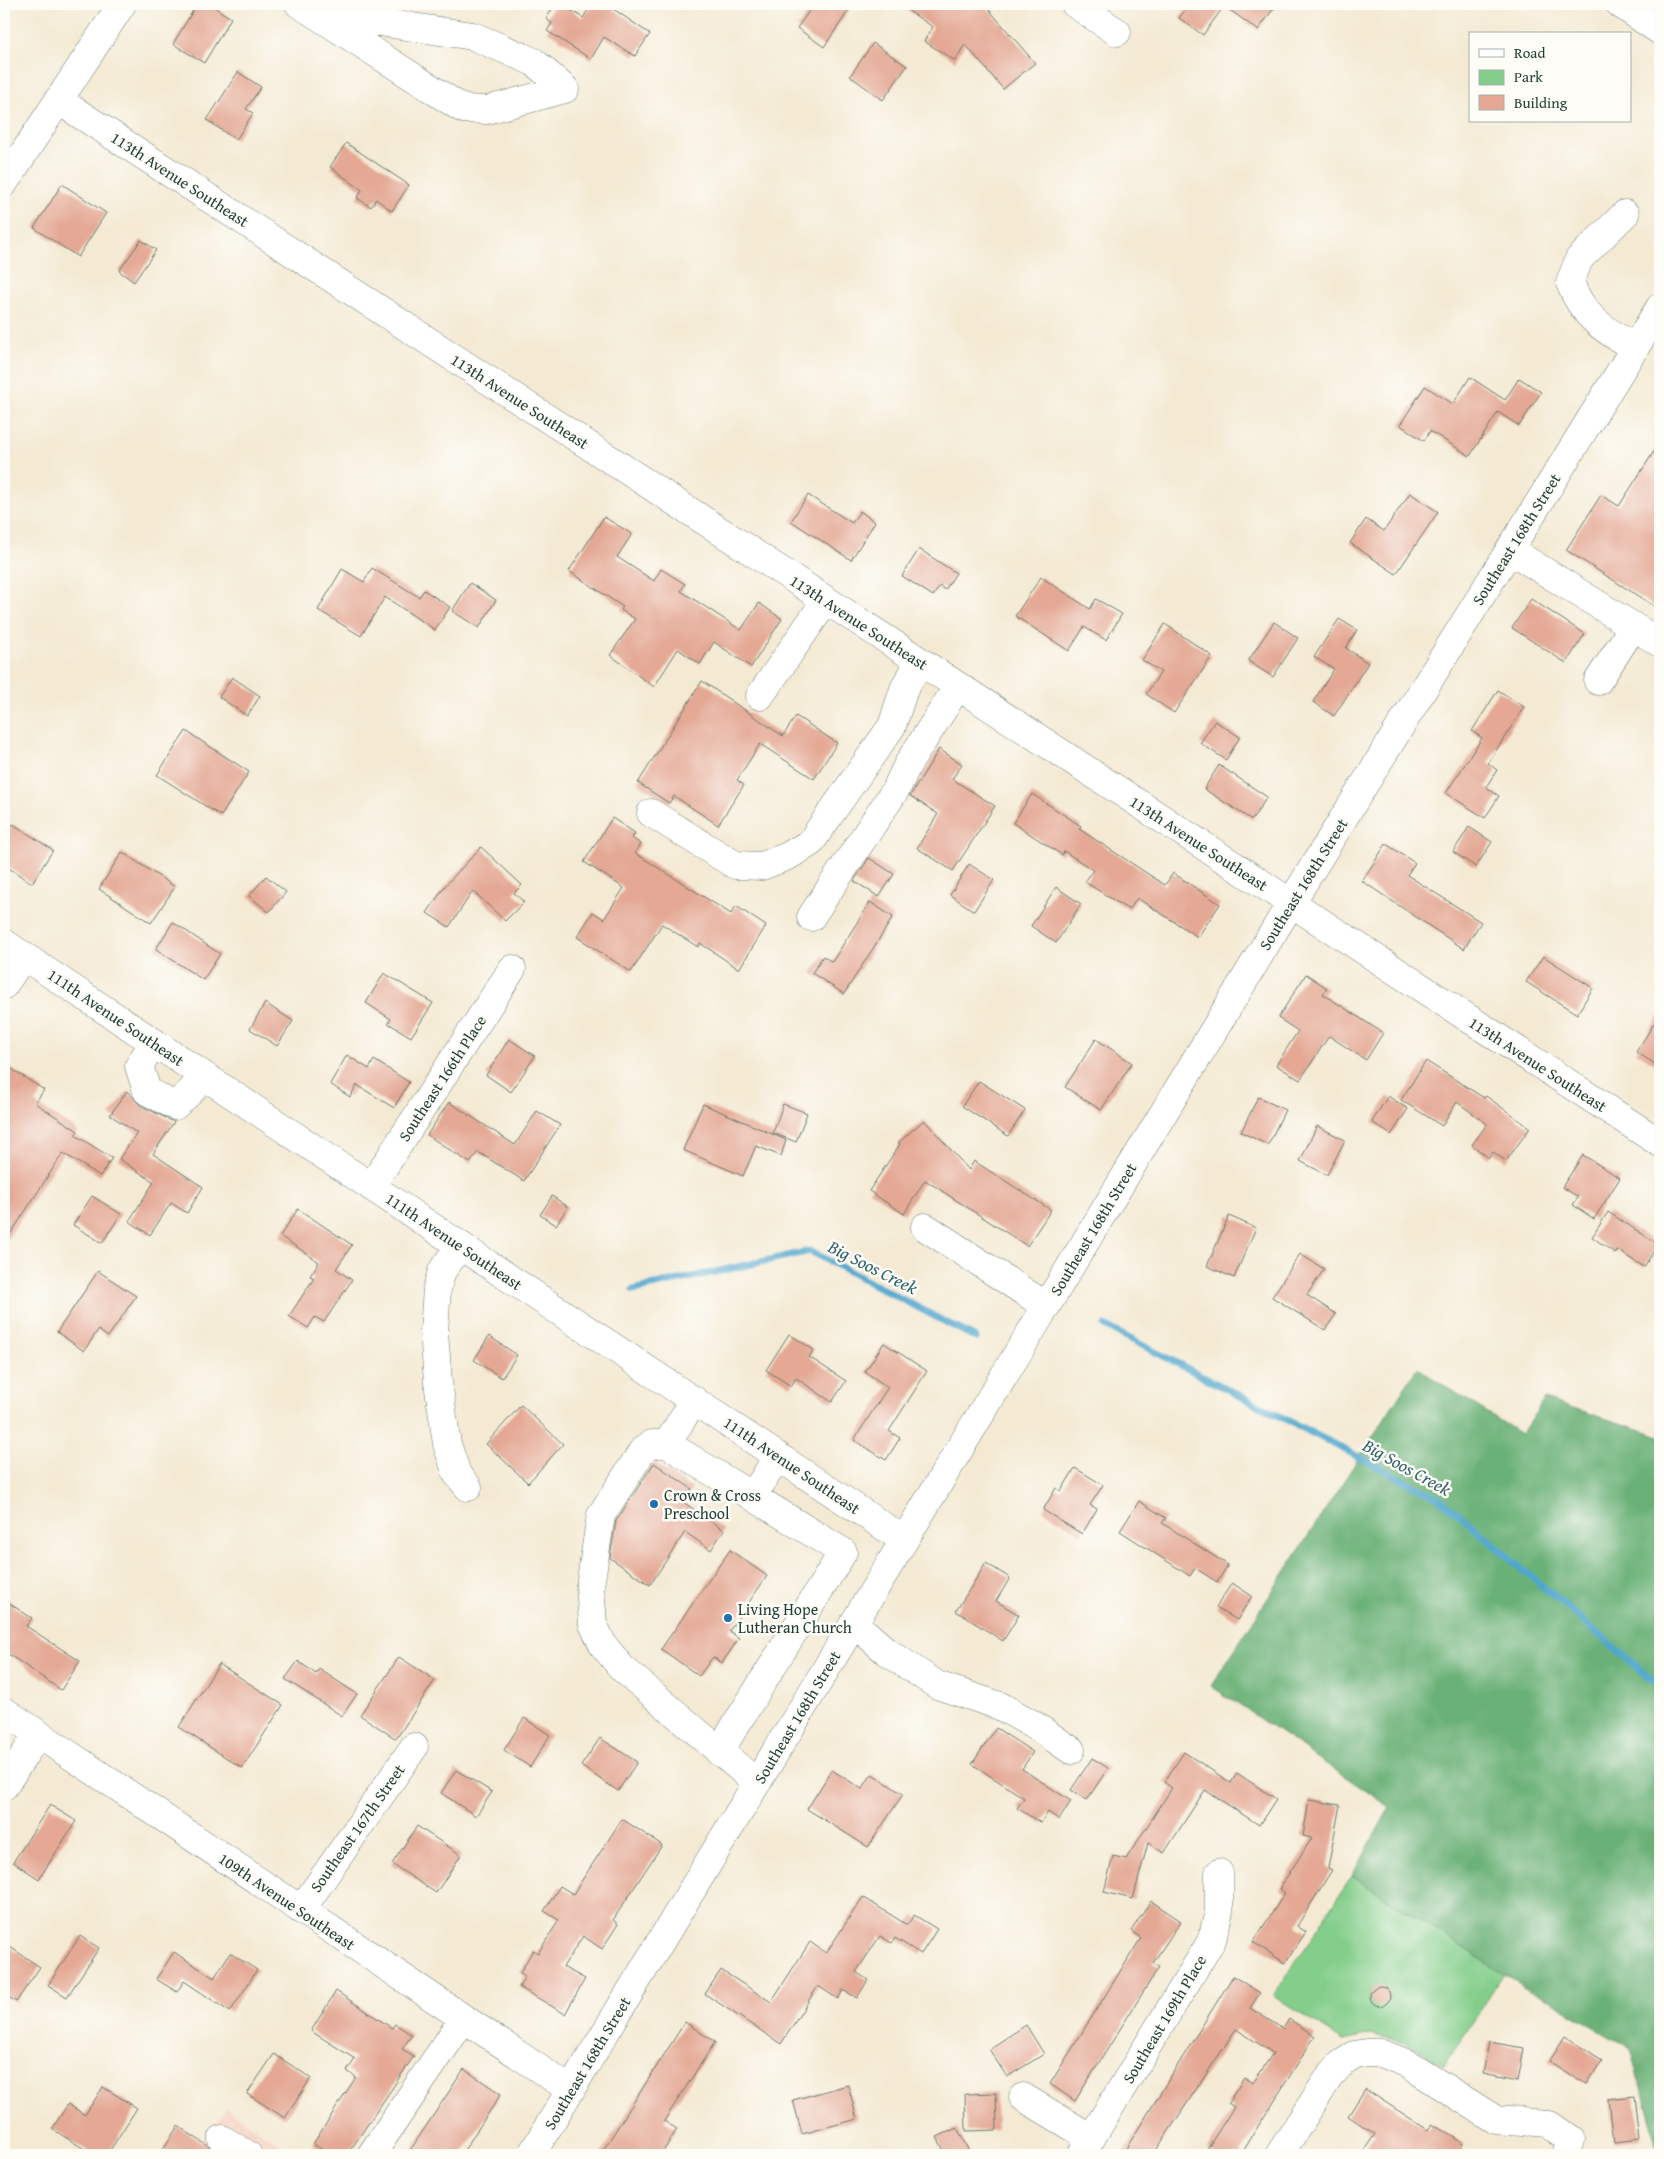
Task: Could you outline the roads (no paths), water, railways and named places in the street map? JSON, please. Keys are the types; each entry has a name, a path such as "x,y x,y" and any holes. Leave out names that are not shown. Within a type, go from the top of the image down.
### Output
{"street":[{"path":"4,183 122,4"},
{"path":"1075,4 1117,32"},
{"path":"1620,4 1660,31"},
{"path":"305,8 473,36 534,62 565,89 487,110 463,109 305,8"},
{"name":"113th Avenue Southeast","path":"58,100 1660,1143"},
{"path":"1625,214 1579,259 1570,283 1577,302 1591,317 1604,329 1635,348"},
{"name":"Southeast 168th Street","path":"532,2155 1291,903 1660,308"},
{"path":"1510,550 1660,643"},
{"path":"760,696 826,600"},
{"path":"1598,681 1634,627"},
{"path":"651,813 736,865 762,866 788,856 810,843 892,726 904,689 920,661"},
{"path":"811,917 896,789 908,764 958,686"},
{"path":"4,985 14,949"},
{"name":"111th Avenue Southeast","path":"14,949 904,1540"},
{"name":"Southeast 166th Place","path":"371,1187 512,969"},
{"path":"154,1042 139,1066 147,1091 175,1106 192,1090 203,1075"},
{"path":"925,1227 1046,1306"},
{"path":"460,1245 442,1272 437,1288 434,1332 438,1382 448,1444 457,1474 468,1487"},
{"path":"667,1444 694,1400"},
{"path":"720,1752 843,1552 667,1444 652,1444 643,1450 601,1515 590,1586 593,1624 603,1645 622,1668 720,1752 757,1783"},
{"path":"753,1496 778,1456"},
{"path":"854,1623 886,1651 937,1685 1000,1706 1034,1725 1071,1750"},
{"name":"109th Avenue Southeast","path":"4,1711 571,2090"},
{"path":"4,1786 38,1734"},
{"name":"Southeast 167th Street","path":"301,1910 414,1747"},
{"name":"Southeast 169th Place","path":"1086,2147 1212,1940 1219,1911 1219,1873"},
{"path":"371,2155 464,2018"},
{"path":"1279,2155 1330,2076 1341,2064 1355,2056 1367,2053 1380,2053 1406,2063 1496,2120 1548,2124 1571,2140 1566,2155"},
{"path":"1023,2097 1086,2147"},
{"path":"222,2139 248,2155"}],"waterway":[{"name":"Big Soos Creek","path":"633,1290 810,1251 976,1338"},
{"name":"Big Soos Creek","path":"1105,1326 1442,1500 1660,1687"}],"place":[{"name":"Crown & Cross Preschool","path":"654,1504"},
{"name":"Living Hope Lutheran Church","path":"728,1618"}]}
